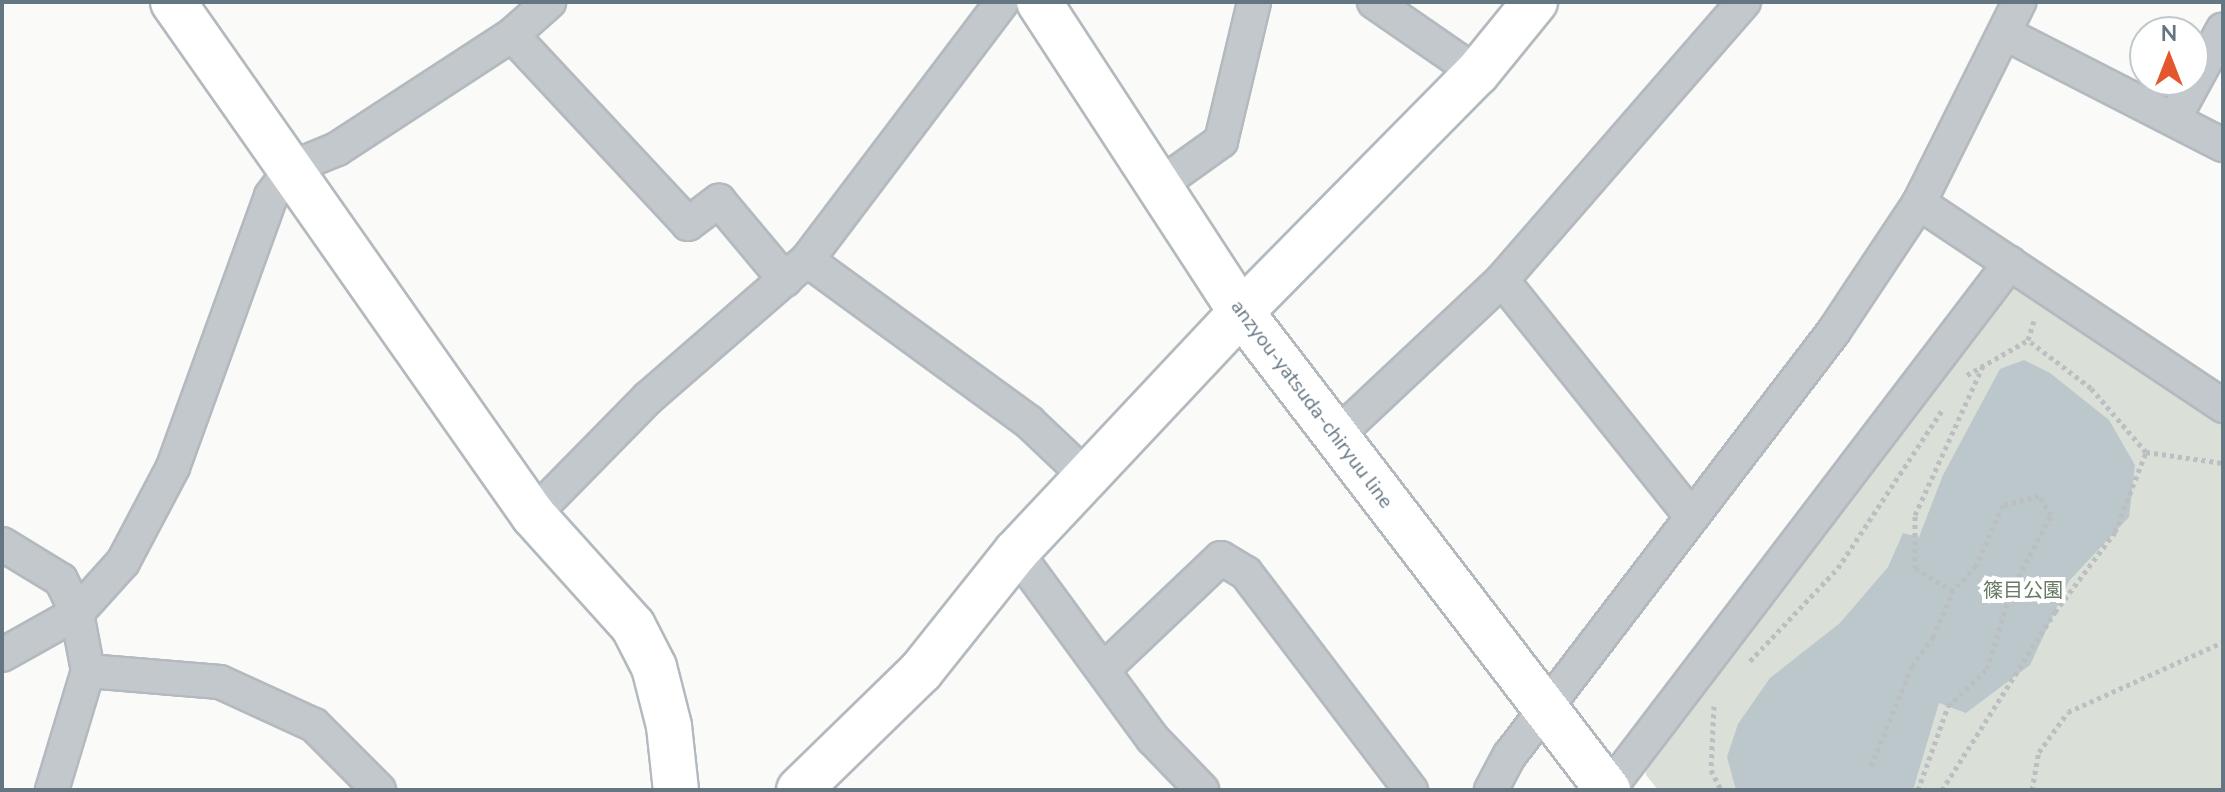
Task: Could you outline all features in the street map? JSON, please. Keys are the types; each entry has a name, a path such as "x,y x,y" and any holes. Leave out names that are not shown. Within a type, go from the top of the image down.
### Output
{"street":[{"path":"173,2 293,167 533,515 633,626 654,667 669,726 676,790"},
{"path":"2,655 77,613 123,562 173,467 271,196 293,167 337,149 512,35 549,2"},
{"path":"533,515 648,398 796,270 1002,2"},
{"name":"anzyou-yatsuda-chiryuu line","path":"1039,2 1161,184 1241,312 1608,790"},
{"path":"1161,184 1221,141 1254,2"},
{"path":"1374,2 1477,73"},
{"path":"799,790 921,671 1016,552 1241,312 1477,73 1535,2"},
{"path":"1335,437 1502,280 1744,2"},
{"path":"1491,790 1510,755 1546,712 1690,515 1834,331 1919,203 2006,34 2019,2"},
{"path":"2174,119 2223,29"},
{"path":"2006,34 2223,145"},
{"path":"512,35 688,224 719,201 796,270 1029,422 1086,476"},
{"path":"1919,203 2223,406"},
{"path":"1608,790 2010,263"},
{"path":"1502,280 1690,515"},
{"path":"2,544 61,580 77,613 88,671 52,790"},
{"path":"1016,552 1153,739 1202,790"},
{"path":"1104,669 1221,558 1246,573 1411,790"},
{"path":"88,671 220,682 314,725 379,790"}],"path":[{"path":"1956,389 1965,376 2028,340 2091,388 2146,452 2223,463"},
{"path":"1953,591 1915,568 1915,515 1983,366"},
{"path":"1740,673 1838,568 1948,401"},
{"path":"1942,790 2055,612 2115,532 2146,452"},
{"path":"1871,766 1912,666 1933,637 1953,591 1976,566 2003,505 2039,496 2051,515 2011,591 1987,669 1948,706 1918,790"},
{"path":"2032,790 2039,752 2068,712 2223,642"},
{"path":"1721,790 1711,770 1714,706 1723,695"}],"green space":[{"name":"篠目公園","path":"2020,284 2223,422 2223,790 1658,790 1646,775 1645,759 2000,287"}],"shaded area":[{"path":"2024,360 2050,373 2109,420 2135,465 2129,517 2069,581 2030,665 1966,713 1939,703 1913,790 1736,790 1727,757 1738,724 1770,678 1840,623 1888,567 1903,533 1919,537 1943,475 2000,369"}]}
